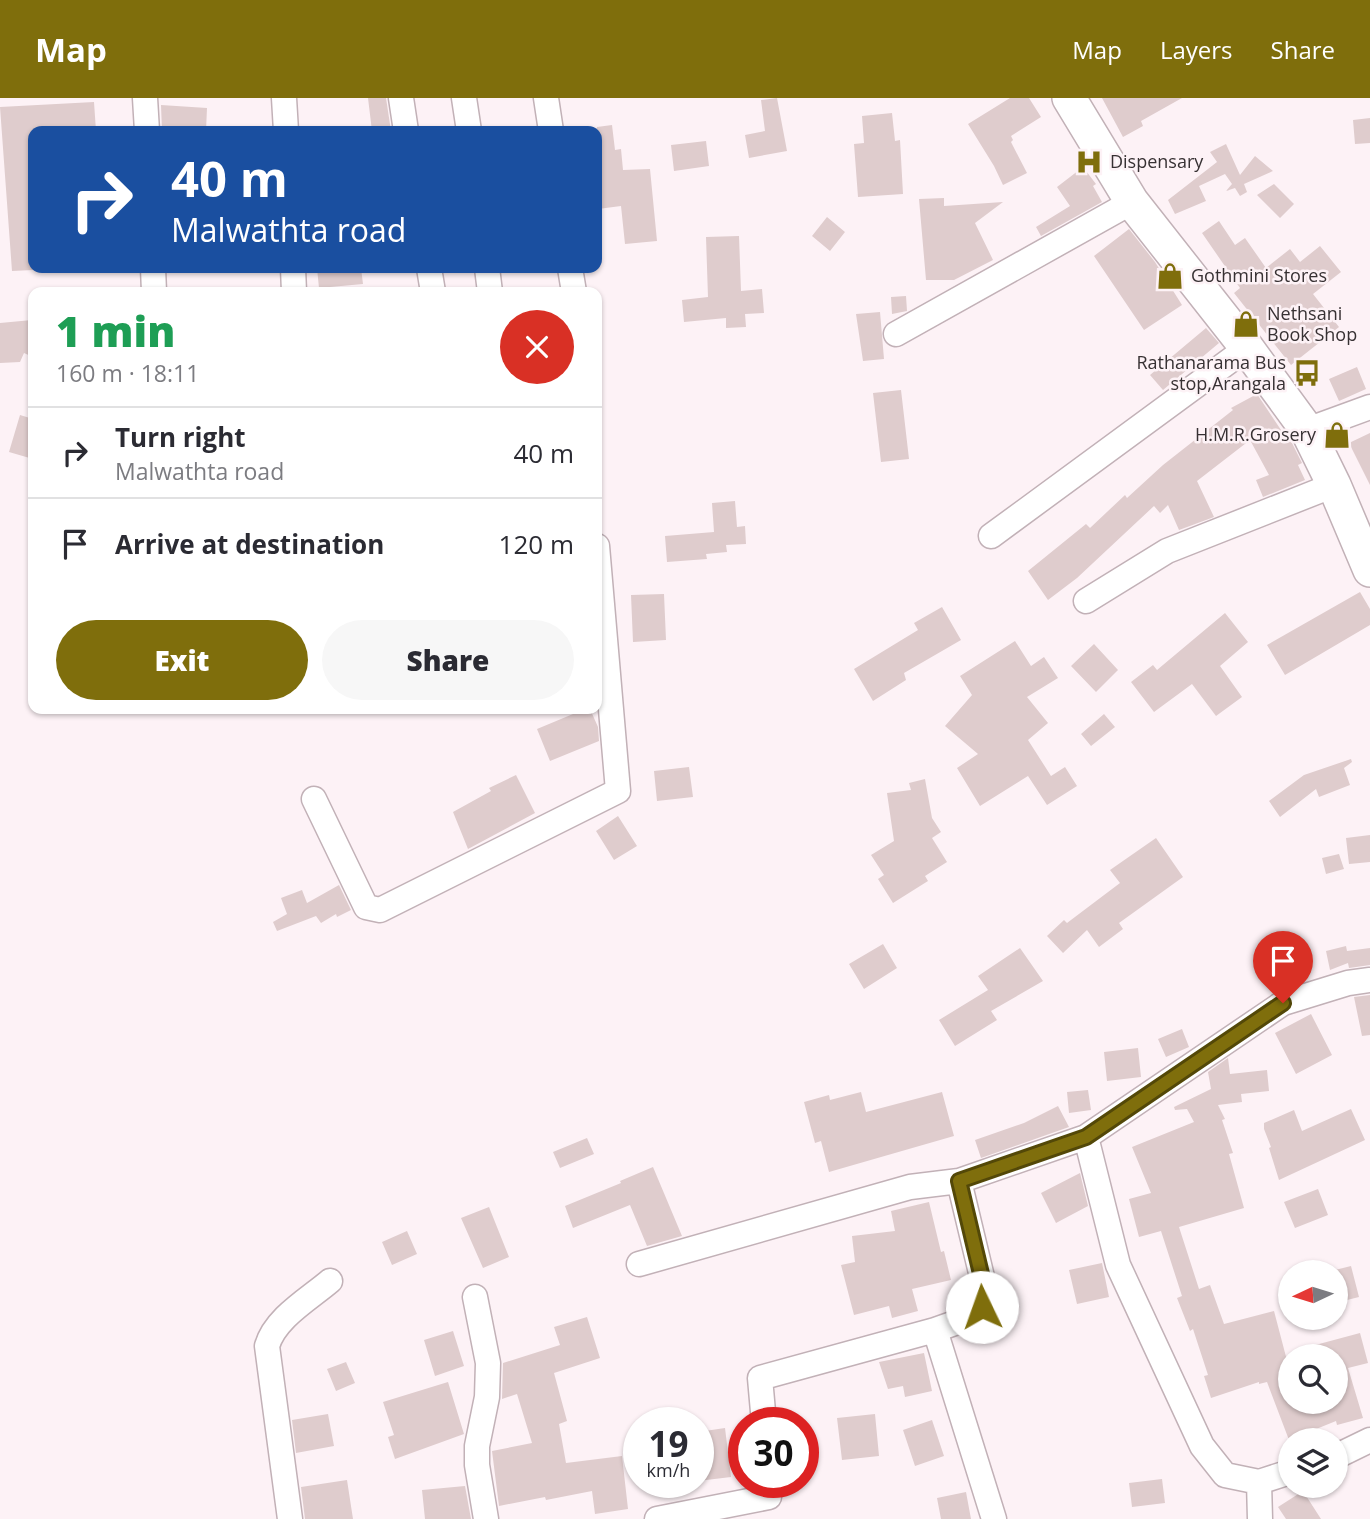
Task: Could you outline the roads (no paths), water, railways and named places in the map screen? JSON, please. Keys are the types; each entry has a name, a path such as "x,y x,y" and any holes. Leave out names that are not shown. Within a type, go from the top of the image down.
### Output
{"main road":[{"path":"1069,98 1132,202 1247,348 1307,430 1370,570"}],"street":[{"path":"145,98 147,126"},
{"path":"284,98 286,126"},
{"path":"401,98 405,126"},
{"path":"464,98 468,126"},
{"path":"546,98 550,126"},
{"path":"896,334 1132,202"},
{"path":"991,536 1247,348"},
{"path":"1307,430 1370,407"},
{"path":"1086,601 1167,551 1334,485"},
{"path":"314,799 366,906 380,910 618,791 602,604"},
{"path":"639,1264 909,1187 959,1181 1086,1137 1283,1003 1348,983 1370,980"},
{"path":"1086,1137 1118,1265 1202,1446 1224,1475 1259,1482 1278,1476"},
{"path":"763,1407 761,1378 935,1330 966,1319 982,1307 982,1278 959,1181"},
{"path":"290,1519 267,1346 270,1335 279,1325 330,1281"},
{"path":"475,1297 488,1363 487,1397 477,1447 477,1465 486,1519"},
{"path":"935,1330 994,1519"},
{"path":"1348,1451 1370,1440"},
{"path":"1259,1482 1260,1519"},
{"path":"656,1519 736,1511 767,1498"}],"place":[{"name":"Dispensary","path":"1089,162"},
{"name":"Gothmini Stores","path":"1170,276"},
{"name":"Nethsani Book Shop","path":"1246,324"},
{"name":"Rathanarama Bus stop,Arangala","path":"1307,373"},
{"name":"H.M.R.Grosery","path":"1337,435"}]}
